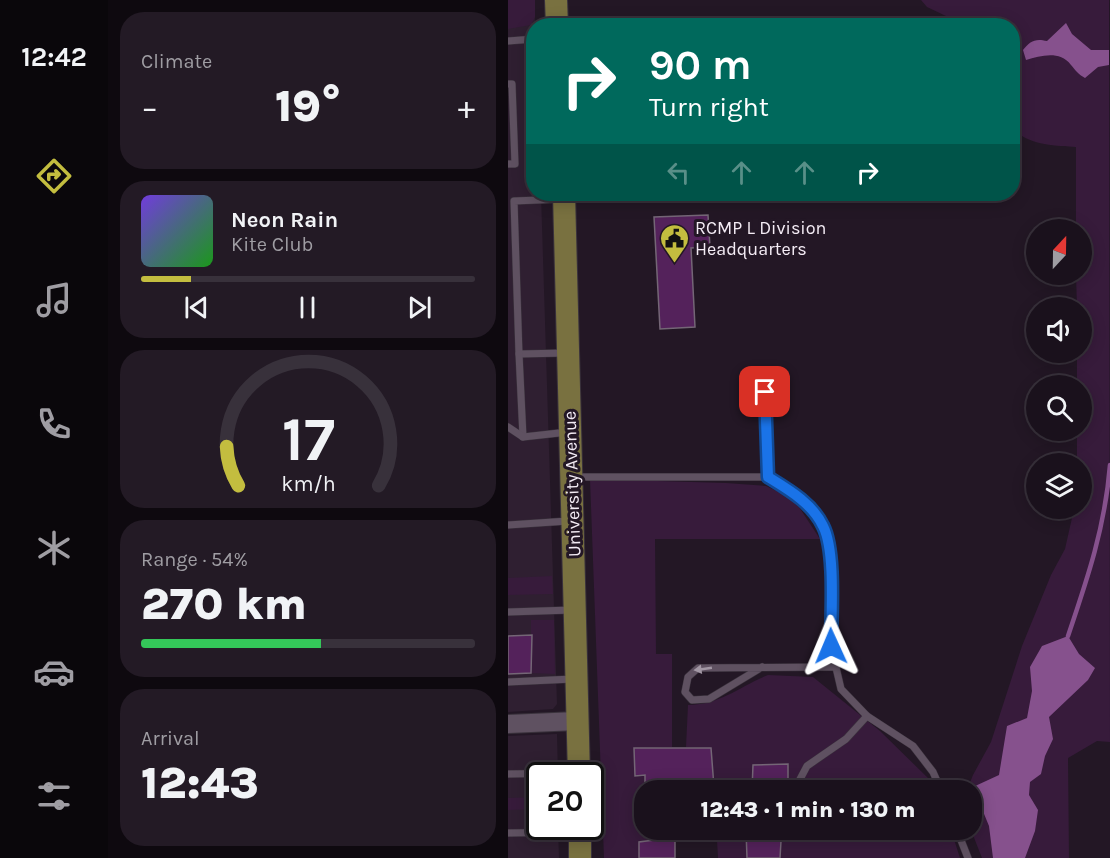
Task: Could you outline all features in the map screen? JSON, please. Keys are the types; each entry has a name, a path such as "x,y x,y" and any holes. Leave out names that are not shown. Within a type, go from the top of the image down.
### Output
{"main road":[{"path":"556,0 557,18"},
{"name":"University Avenue","path":"564,201 579,762"},
{"path":"580,840 580,858"}],"street":[{"path":"508,724 577,722"}],"lane":[{"path":"508,41 526,40"},
{"path":"508,84 512,84 515,164 508,164"},
{"path":"523,436 511,201 526,200"},
{"path":"519,354 568,353"},
{"path":"764,371 768,477"},
{"path":"508,427 523,436 571,432"},
{"path":"572,477 768,477 801,499 823,526 829,546 831,646 841,689 867,716 913,746 937,780"},
{"path":"508,525 573,521"},
{"path":"508,612 575,610"},
{"path":"762,668 709,699 692,700 685,692 688,677 698,668 836,667"},
{"path":"508,682 575,679"},
{"path":"800,780 807,766 846,739 867,716"},
{"path":"508,774 526,774"},
{"path":"508,833 526,832"},
{"path":"961,840 968,858"}],"shaded area":[{"path":"508,0 535,0 535,18 526,18 526,201 541,201 557,704 553,709 508,712"},
{"path":"508,0 535,0 534,18 526,18 526,26 508,29"},
{"path":"921,0 1109,0 1110,742 1097,741 1068,758 1069,858 982,858 975,840 982,840 982,780 971,780 991,742 1022,646 1051,575 1065,549 1072,519 1092,519 1092,453 1077,453 1077,441 1092,441 1092,375 1077,375 1077,363 1092,363 1092,297 1077,297 1076,285 1092,285 1092,219 1076,219 1076,147 1050,145 1033,141 1020,134 1020,18 950,18 927,7"},
{"path":"1066,23 1072,34 1091,50 1109,50 1109,65 1098,67 1085,78 1061,57 1050,55 1026,60 1023,50 1028,44 1036,40 1047,41"},
{"path":"590,479 766,486 785,495 799,507 820,539 655,539 656,654 672,654 672,747 634,748 635,775 645,775 645,780 634,780 634,840 654,840 639,842 639,858 604,858 604,762 600,762"},
{"path":"552,576 553,594 508,595 508,578"},
{"path":"531,620 554,620 555,674 531,673"},
{"path":"1068,636 1079,654 1095,668 1088,680 1049,717 1053,739 1045,756 1041,774 1030,782 1029,795 1038,810 1035,831 1025,858 993,858 989,826 982,809 982,783 999,775 1007,726 1027,718 1032,691 1030,667 1042,646"},
{"path":"768,675 813,677 880,731 929,780 788,780 787,764 753,765 752,780 713,780 711,748 686,747 688,705 711,702"},
{"path":"557,734 558,762 526,762 526,840 558,840 559,858 508,858 508,736"},
{"path":"526,797 526,809 508,810 508,798"},
{"path":"717,840 954,840 960,858 718,858"}],"building":[{"name":"RCMP L Division Headquarters","path":"708,215 710,247 691,248 695,327 660,329 654,217"},
{"path":"532,635 531,673 508,674 508,636"},
{"path":"634,748 711,748 713,780 645,780 645,775 635,776"},
{"path":"788,764 788,780 752,780 753,765"},
{"path":"675,840 675,858 639,858 639,842"},
{"path":"746,840 781,841 780,858 747,858"}],"waterway":[{"path":"1068,636 1100,531 1110,465"}],"place":[{"name":"RCMP L Division Headquarters","path":"674,264"}],"route":[{"path":"765,392 768,477 792,491 810,507 823,526 829,546 831,646"}]}
